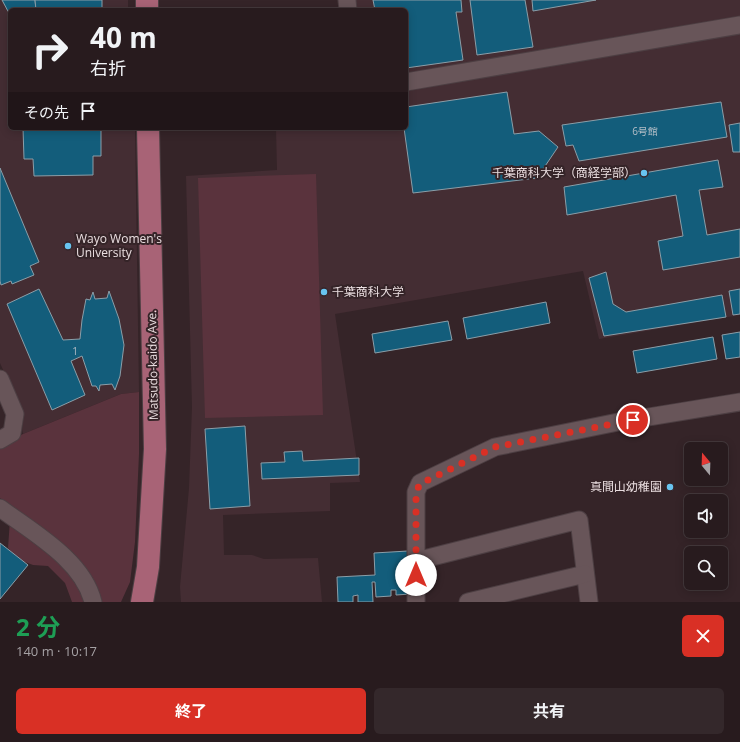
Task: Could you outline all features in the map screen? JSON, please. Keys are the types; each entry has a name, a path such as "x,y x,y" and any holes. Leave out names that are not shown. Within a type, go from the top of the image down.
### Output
{"main road":[{"name":"Matsudo-kaido Ave.","path":"142,602 148,567 155,448 148,130"}],"street":[{"path":"408,82 740,25"},
{"path":"0,379 15,414 12,434 0,440"},
{"path":"416,602 416,492 420,484 495,447 618,422 740,402"},
{"path":"0,508 60,553 84,581 93,602"},
{"path":"416,562 578,520 589,602"},
{"path":"468,602 585,574"}],"shaded area":[{"name":"Wayo Women's University","path":"0,0 128,0 128,8 8,8 8,130 135,130 139,392 121,394 23,434 22,430 24,416 0,363"},
{"name":"千葉商科大学","path":"352,0 740,0 740,315 599,339 583,271 335,314 360,482 330,483 330,511 223,515 224,555 252,555 264,559 318,558 322,602 181,602 180,587 189,488 192,407 186,176 277,170 276,130 408,130 408,8 354,8"},
{"path":"316,174 323,415 205,418 198,178"},
{"path":"139,392 139,454 135,542 130,582 121,602 72,602 65,583 48,566 33,565 17,559 8,548 11,506 0,498 0,446 23,434 121,394"}],"building":[{"path":"2,0 35,0 36,8 8,8 8,11"},
{"path":"35,0 102,0 102,8 36,8"},
{"path":"373,0 461,0 462,12 456,12 463,60 408,68 408,8 375,8"},
{"path":"470,0 525,0 533,47 477,55"},
{"path":"532,0 596,0 533,11"},
{"path":"507,92 514,134 539,131 558,147 537,178 413,193 404,130 408,130 408,107"},
{"path":"721,102 727,137 579,161 573,145 566,146 562,125"},
{"path":"740,123 740,152 733,152 729,125"},
{"path":"23,130 101,130 101,156 93,156 93,175 34,176 33,159 24,159"},
{"path":"718,160 723,187 699,190 707,235 740,229 740,257 663,270 658,241 683,236 676,195 567,215 564,187"},
{"path":"0,168 39,262 30,266 34,275 12,284 11,281 1,285 0,281"},
{"path":"606,272 613,304 626,312 722,295 726,317 604,336 589,278"},
{"path":"39,289 63,340 80,339 86,299 90,300 93,292 95,299 107,298 109,291 119,319 124,345 120,376 115,390 112,384 100,385 99,391 96,386 92,386 82,356 71,361 85,395 52,410 7,304"},
{"path":"740,289 740,314 733,315 729,291"},
{"path":"546,302 550,323 467,339 463,318"},
{"path":"448,321 452,340 375,353 372,334"},
{"path":"740,332 740,357 726,359 722,335"},
{"path":"713,337 717,359 637,373 633,351"},
{"path":"245,426 250,506 210,509 205,429"},
{"path":"302,451 303,461 359,458 359,475 262,479 261,463 285,462 284,452"},
{"path":"0,543 28,565 0,599"},
{"path":"408,551 411,594 396,595 396,590 391,590 391,596 376,597 375,582 372,582 373,602 358,602 358,595 353,596 353,602 338,602 337,577 375,575 374,553"}],"place":[{"name":"千葉商科大学（商経学部）","path":"644,173"},
{"name":"Wayo Women's University","path":"68,246"},
{"name":"千葉商科大学","path":"324,292"},
{"name":"真間山幼稚園","path":"670,487"}],"route":[{"path":"416,575 416,492 420,484 495,447 633,420"}]}
